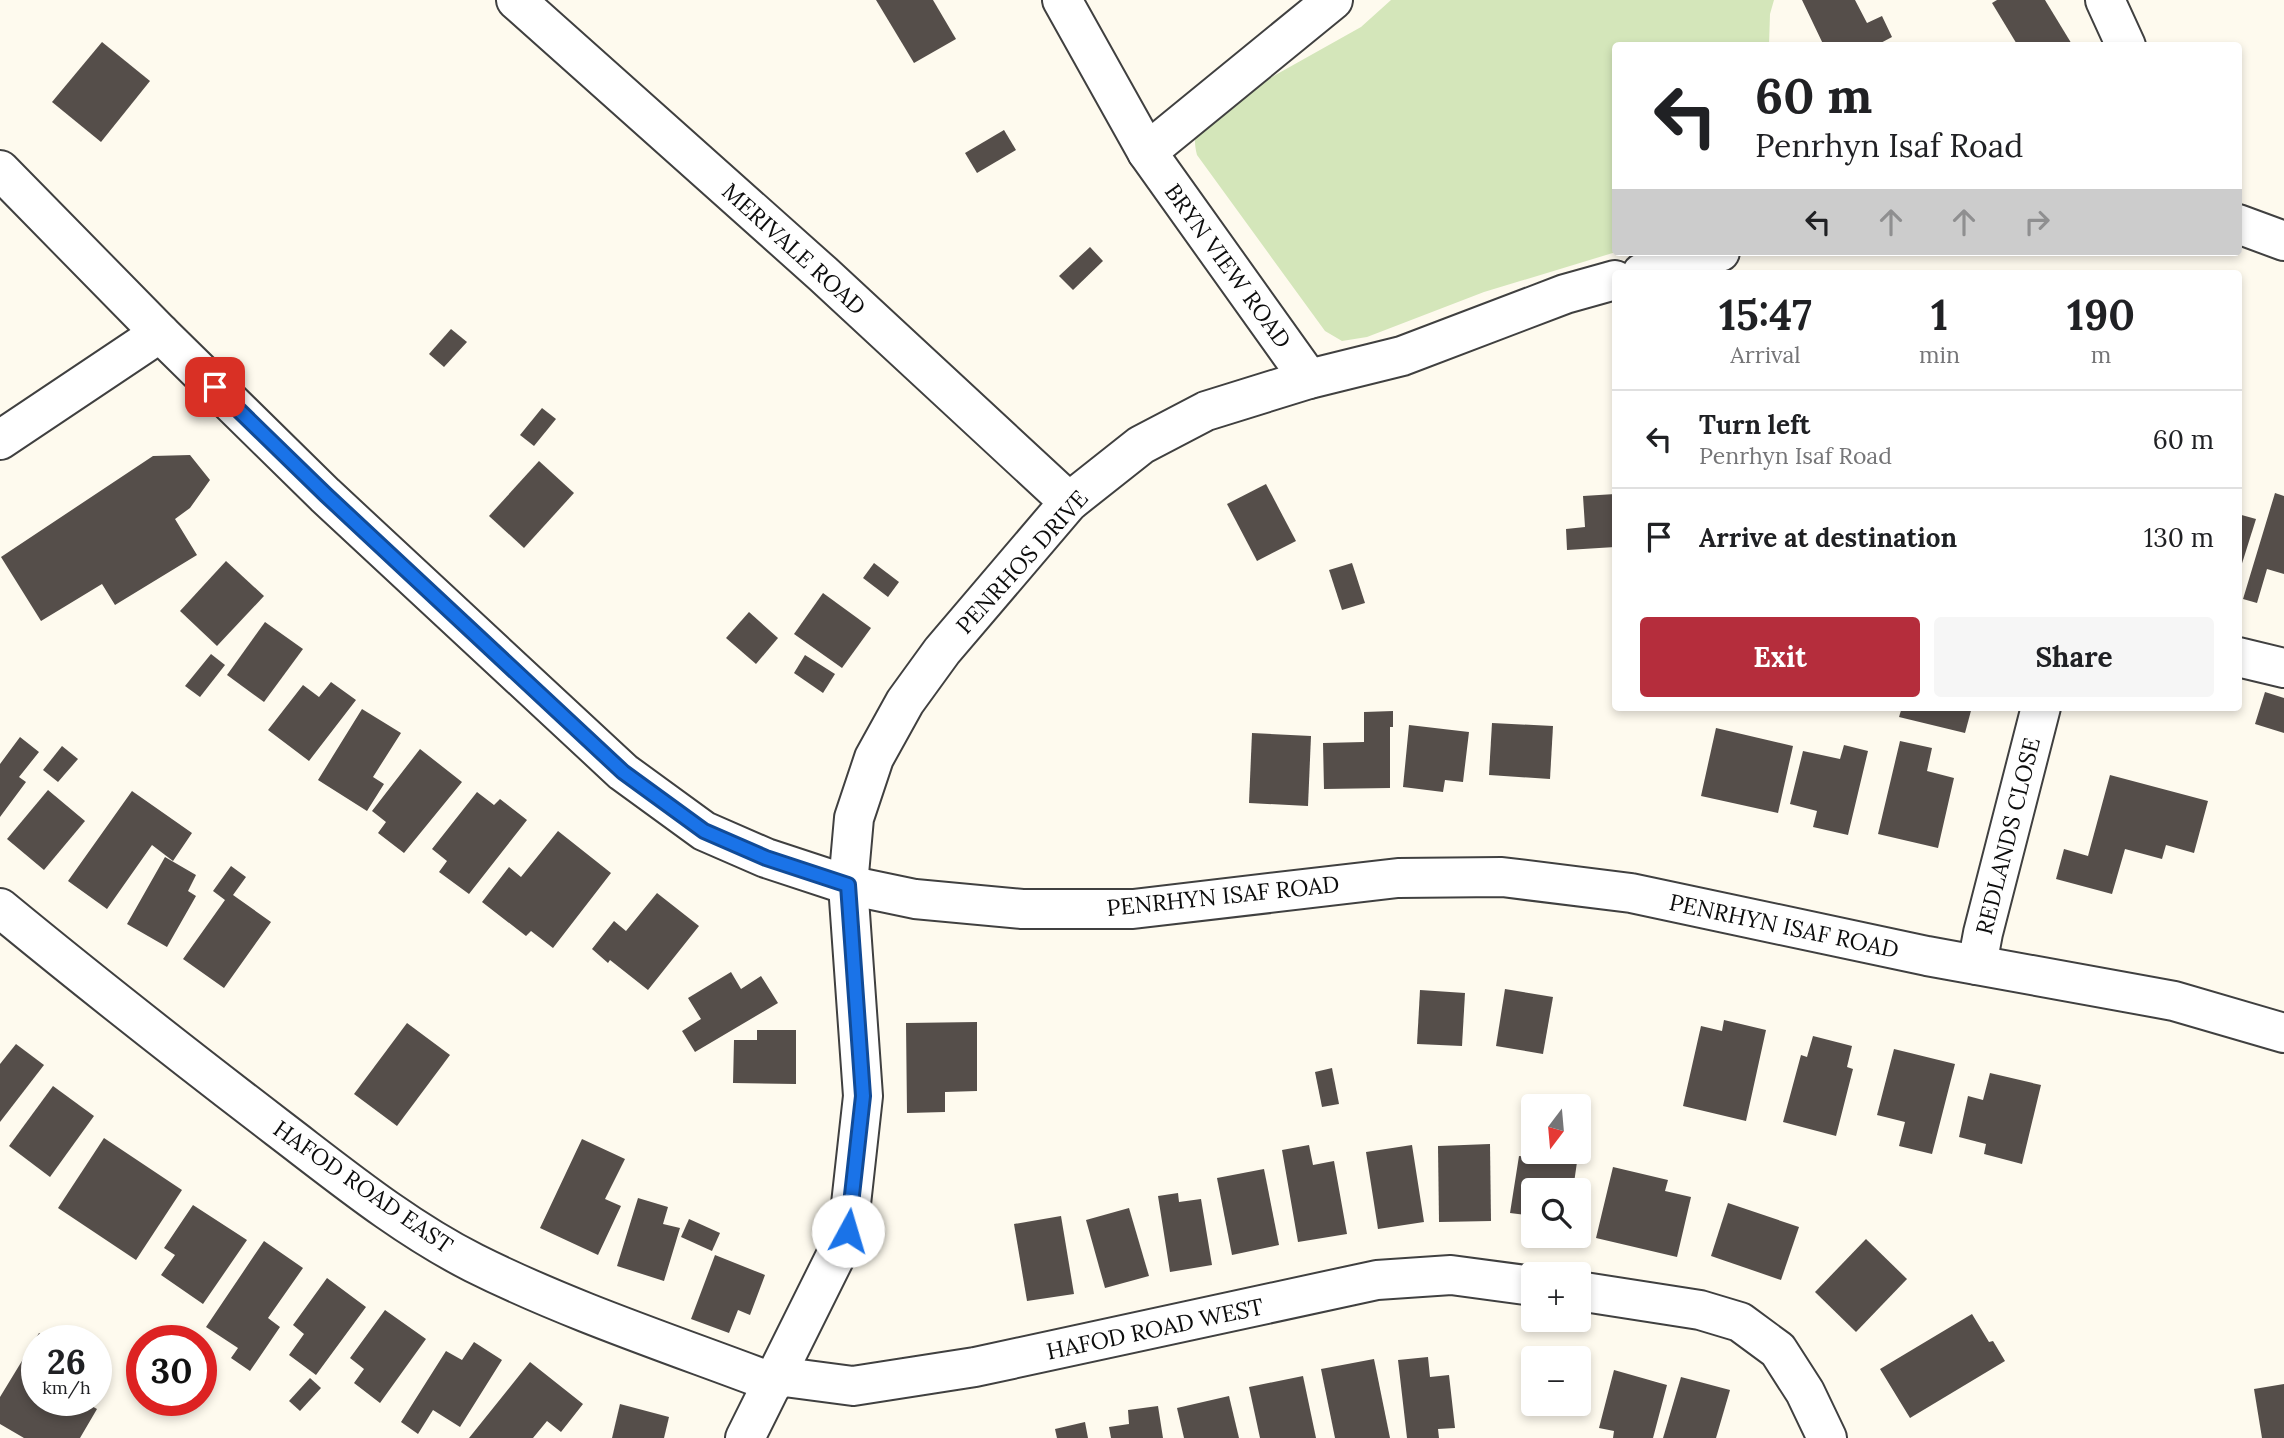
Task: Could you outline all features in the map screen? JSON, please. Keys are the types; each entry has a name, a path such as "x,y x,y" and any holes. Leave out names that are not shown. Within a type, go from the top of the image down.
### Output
{"street":[{"name":"MERIVALE ROAD","path":"516,0 813,265 1069,502"},
{"name":"BRYN VIEW ROAD","path":"1062,0 1147,152 1309,380"},
{"path":"1147,152 1333,0"},
{"path":"2105,0 2124,42"},
{"name":"PENRHYN ISAF ROAD","path":"0,170 160,334 335,504 623,772 704,831 766,858 848,885 915,899 1022,909 1119,909 1398,878 1502,877 1631,894 1977,965 2174,1001 2284,1033"},
{"path":"2242,226 2284,242"},
{"path":"1653,270 1705,256"},
{"name":"PENRHOS DRIVE","path":"745,1438 848,1231 863,1096 848,885 854,818 874,758 905,702 942,651 1069,502 1141,445 1206,411 1402,356 1565,294 1612,281"},
{"path":"0,440 160,334"},
{"path":"2242,658 2284,668"},
{"name":"REDLANDS CLOSE","path":"1977,965 2040,711"},
{"name":"HAFOD ROAD EAST","path":"0,908 123,1010 413,1228 473,1262 545,1295 775,1380"},
{"name":"HAFOD ROAD WEST","path":"775,1380 853,1386 975,1367 1377,1280 1451,1275 1521,1284"},
{"path":"1591,1293 1700,1310 1740,1322 1778,1349 1805,1392 1827,1438"}],"green space":[{"path":"1391,0 1774,0 1770,14 1769,42 1612,42 1612,253 1484,292 1367,337 1342,341 1325,331 1197,155 1195,140 1201,124 1215,109 1361,27"}],"building":[{"path":"876,0 933,0 956,39 914,63"},
{"path":"1802,0 1855,0 1867,23 1882,16 1892,37 1883,42 1822,42"},
{"path":"1997,0 2045,0 2071,42 2016,42 1992,3"},
{"path":"102,42 150,81 101,142 52,102"},
{"path":"1004,130 1016,150 977,173 965,153"},
{"path":"1090,247 1103,261 1073,290 1059,276"},
{"path":"451,329 467,342 444,367 429,354"},
{"path":"542,408 556,419 534,446 520,435"},
{"path":"190,455 210,480 190,508 175,519 197,555 115,605 102,584 41,621 1,557 153,456"},
{"path":"539,461 574,493 524,548 489,516"},
{"path":"1266,484 1296,541 1257,561 1227,504"},
{"path":"2275,493 2284,496 2284,574 2267,569 2257,603 2243,599"},
{"path":"1612,494 1612,547 1567,550 1566,529 1585,527 1583,496"},
{"path":"2242,515 2256,519 2242,563"},
{"path":"226,561 264,596 217,646 180,611"},
{"path":"874,563 899,582 888,597 863,578"},
{"path":"1352,563 1365,603 1342,610 1329,570"},
{"path":"823,593 871,628 842,668 794,634"},
{"path":"749,612 778,638 756,664 726,638"},
{"path":"265,622 303,649 264,702 227,675"},
{"path":"211,654 225,665 200,697 185,686"},
{"path":"805,655 835,674 823,693 794,673"},
{"path":"331,682 356,700 309,761 268,730 303,685 319,697"},
{"path":"2265,692 2284,698 2284,733 2255,724"},
{"path":"362,709 401,733 373,777 384,784 367,811 318,780"},
{"path":"1393,711 1393,727 1390,727 1390,788 1324,789 1323,743 1364,742 1364,712"},
{"path":"1901,711 1971,711 1965,733 1899,717"},
{"path":"1492,723 1553,726 1550,779 1489,775"},
{"path":"1409,725 1469,732 1463,782 1445,780 1443,792 1403,787"},
{"path":"1716,728 1793,746 1778,813 1701,796"},
{"path":"1252,733 1311,736 1308,806 1249,803"},
{"path":"20,737 39,752 19,777 26,782 0,817 0,764"},
{"path":"1900,741 1932,748 1927,771 1954,778 1938,848 1878,834"},
{"path":"1844,745 1868,751 1848,835 1813,827 1817,811 1790,804 1803,751 1840,759"},
{"path":"62,746 78,759 58,782 43,770"},
{"path":"420,749 462,782 404,853 378,833 386,822 372,811"},
{"path":"2110,775 2208,801 2194,853 2166,845 2162,859 2125,849 2112,894 2056,879 2064,849 2088,856"},
{"path":"48,790 85,821 44,870 7,839"},
{"path":"132,791 192,833 173,861 152,845 107,909 68,881"},
{"path":"477,792 494,805 500,799 527,820 469,894 439,872 447,861 432,849"},
{"path":"558,831 611,873 553,948 531,931 526,936 482,902 509,867 521,877"},
{"path":"165,857 196,875 188,891 196,896 167,947 127,924"},
{"path":"231,866 246,877 233,895 271,922 224,988 183,959 225,900 213,891"},
{"path":"657,893 699,926 648,990 592,949 614,921 626,931"},
{"path":"731,972 741,989 761,976 778,1003 695,1052 682,1031 701,1019 688,998"},
{"path":"1505,989 1553,997 1543,1054 1496,1046"},
{"path":"1420,990 1465,993 1462,1046 1417,1044"},
{"path":"1724,1020 1766,1030 1746,1121 1683,1106 1701,1026 1722,1031"},
{"path":"977,1022 977,1091 945,1092 945,1112 907,1113 906,1023"},
{"path":"407,1023 450,1055 397,1126 354,1094"},
{"path":"757,1030 796,1030 796,1084 733,1083 734,1040 757,1040"},
{"path":"1813,1036 1852,1046 1847,1067 1853,1069 1836,1136 1783,1122 1801,1055 1807,1057"},
{"path":"16,1044 44,1065 0,1122 0,1064"},
{"path":"1894,1049 1955,1064 1932,1154 1899,1146 1905,1122 1877,1115"},
{"path":"1332,1068 1339,1104 1322,1107 1315,1072"},
{"path":"1990,1073 2041,1085 2022,1164 1984,1154 1986,1144 1959,1137 1968,1096 1983,1100"},
{"path":"53,1086 94,1116 50,1177 9,1146"},
{"path":"104,1138 182,1190 136,1260 58,1208"},
{"path":"582,1139 625,1159 605,1199 621,1206 598,1255 540,1228"},
{"path":"1490,1144 1491,1221 1439,1222 1438,1146"},
{"path":"1309,1145 1313,1165 1334,1161 1347,1234 1298,1242 1282,1150"},
{"path":"1412,1145 1424,1222 1378,1229 1366,1152"},
{"path":"1519,1156 1521,1164 1577,1164 1575,1178 1521,1178 1521,1214 1510,1213"},
{"path":"1613,1167 1668,1180 1665,1191 1691,1197 1677,1257 1596,1238"},
{"path":"1264,1169 1279,1245 1232,1255 1217,1178"},
{"path":"1178,1193 1179,1202 1201,1199 1212,1265 1170,1272 1158,1196"},
{"path":"638,1198 668,1207 663,1224 680,1228 664,1281 617,1266"},
{"path":"1728,1203 1799,1227 1781,1280 1711,1256"},
{"path":"193,1205 247,1240 203,1304 161,1275 175,1255 164,1248"},
{"path":"1129,1208 1149,1276 1105,1288 1086,1220"},
{"path":"1061,1216 1074,1294 1027,1301 1014,1224"},
{"path":"689,1219 720,1233 712,1251 681,1237"},
{"path":"1866,1239 1907,1279 1856,1332 1815,1292"},
{"path":"264,1241 303,1268 268,1318 280,1327 250,1371 231,1358 238,1348 217,1334 217,1325 207,1325"},
{"path":"715,1255 765,1275 750,1315 738,1310 729,1333 691,1319"},
{"path":"327,1278 366,1307 316,1375 289,1355 304,1334 293,1325"},
{"path":"385,1310 426,1339 380,1403 354,1383 364,1369 350,1358"},
{"path":"1972,1314 1989,1342 1993,1341 2005,1361 1910,1418 1880,1369"},
{"path":"474,1342 502,1360 460,1427 433,1410 418,1434 401,1422 446,1351 462,1360"},
{"path":"1428,1357 1430,1377 1449,1375 1455,1428 1438,1429 1439,1438 1407,1438 1398,1360"},
{"path":"1374,1359 1390,1438 1335,1438 1321,1369"},
{"path":"530,1362 583,1404 561,1432 547,1421 533,1438 469,1438"},
{"path":"21,1363 21,1416 93,1416 80,1438 24,1438 0,1424 0,1397"},
{"path":"1614,1370 1667,1385 1653,1438 1613,1438 1614,1431 1599,1428"},
{"path":"1303,1376 1316,1438 1260,1438 1249,1387"},
{"path":"1681,1377 1730,1390 1716,1438 1663,1438"},
{"path":"310,1378 321,1388 300,1411 289,1401"},
{"path":"2284,1384 2284,1438 2262,1438 2254,1389"},
{"path":"1229,1396 1239,1438 1184,1438 1177,1408"},
{"path":"620,1404 669,1417 664,1438 612,1438"},
{"path":"1158,1406 1163,1438 1111,1438 1109,1427 1129,1424 1128,1410"},
{"path":"1085,1422 1088,1438 1057,1438 1055,1429"}],"route":[{"path":"215,387 326,495 623,772 704,831 766,858 848,885 863,1096 848,1231"}]}
